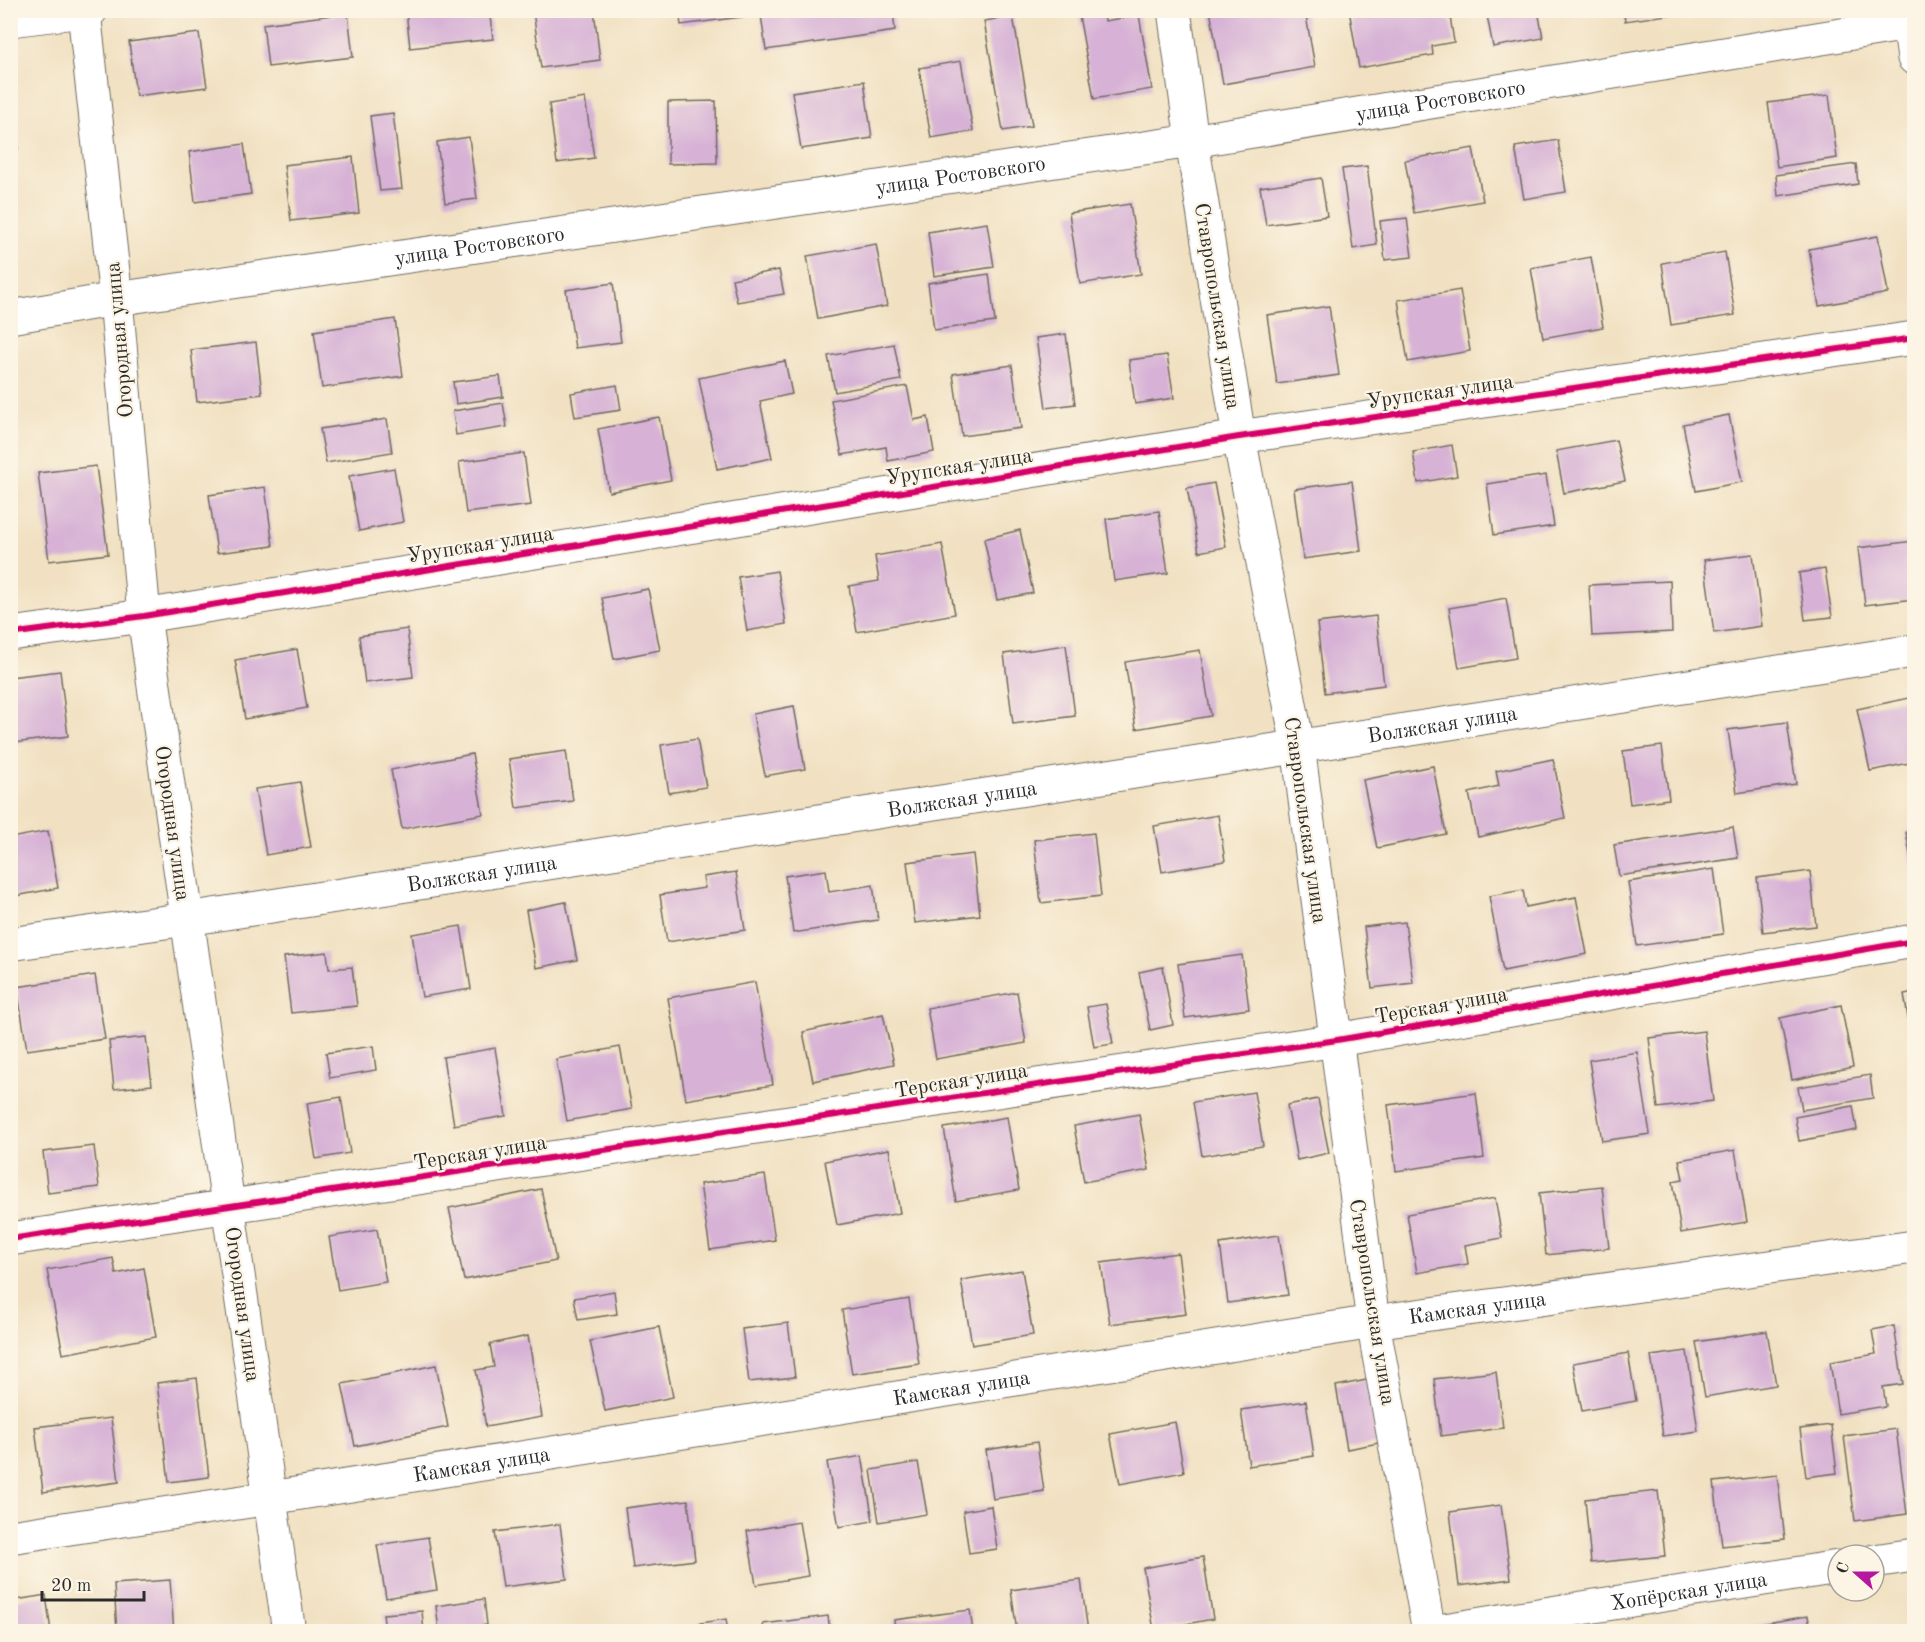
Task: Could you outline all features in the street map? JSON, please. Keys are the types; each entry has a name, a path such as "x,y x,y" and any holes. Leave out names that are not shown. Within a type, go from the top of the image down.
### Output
{"street":[{"name":"Ставропольская улица","path":"1174,10 1192,141 1239,436 1298,746 1373,1322 1431,1632"},
{"path":"10,20 88,11"},
{"name":"Огородная улица","path":"88,11 144,616 290,1632"},
{"name":"улица Ростовского","path":"10,317 116,299 1192,141 1907,17"},
{"path":"1907,17 1914,58"},
{"name":"Урупская улица","path":"10,634 144,616 1239,436 1914,338"},
{"name":"Волжская улица","path":"10,944 187,919 1914,651"},
{"name":"Терская улица","path":"10,1239 1336,1040 1914,941"},
{"name":"Камская улица","path":"10,1537 270,1498 1373,1322 1914,1247"},
{"path":"1886,1559 1914,1555"},
{"name":"Хопёрская улица","path":"1431,1632 1826,1569"}],"building":[{"path":"406,10 489,10 493,39 410,48"},
{"path":"594,10 600,60 541,68 533,11"},
{"path":"679,10 747,10 748,16 681,25"},
{"path":"791,10 893,10 895,31 766,50 761,15"},
{"path":"1078,10 1103,10 1105,21 1139,15 1152,89 1094,99"},
{"path":"1210,10 1305,10 1315,67 1223,84"},
{"path":"1349,10 1449,10 1454,42 1432,46 1433,55 1359,68"},
{"path":"1486,10 1538,10 1543,38 1493,47"},
{"path":"1623,10 1688,10 1689,12 1625,21"},
{"path":"348,13 353,57 268,67 263,24"},
{"path":"1013,16 1032,126 1003,131 984,21"},
{"path":"199,33 207,87 136,96 129,42"},
{"path":"961,61 973,131 931,138 919,68"},
{"path":"864,81 872,138 801,149 792,92"},
{"path":"1829,95 1837,158 1777,167 1768,103"},
{"path":"585,98 594,158 557,163 549,104"},
{"path":"716,101 717,163 668,164 668,102"},
{"path":"393,113 402,189 380,191 370,116"},
{"path":"10,123 13,123 18,149 10,151"},
{"path":"469,137 477,199 445,203 437,142"},
{"path":"1558,140 1566,192 1524,199 1515,147"},
{"path":"244,144 251,194 195,202 189,152"},
{"path":"1473,148 1483,201 1414,213 1405,160"},
{"path":"353,157 359,213 291,221 284,165"},
{"path":"1856,164 1858,184 1778,196 1776,175"},
{"path":"1367,166 1377,245 1353,249 1342,169"},
{"path":"1321,178 1327,216 1266,225 1260,187"},
{"path":"1130,204 1141,274 1080,284 1069,213"},
{"path":"1407,218 1412,257 1385,260 1380,221"},
{"path":"987,223 994,267 934,276 928,232"},
{"path":"1878,236 1888,293 1819,306 1809,249"},
{"path":"876,244 887,306 818,319 807,256"},
{"path":"1725,252 1735,315 1671,325 1662,263"},
{"path":"1591,257 1603,327 1543,338 1531,268"},
{"path":"779,270 784,294 737,302 732,279"},
{"path":"989,274 995,322 934,330 928,283"},
{"path":"613,283 621,342 575,348 566,290"},
{"path":"1460,290 1470,351 1408,362 1398,300"},
{"path":"1329,306 1339,375 1277,384 1267,315"},
{"path":"395,319 403,376 322,388 314,331"},
{"path":"1066,334 1075,404 1046,408 1036,338"},
{"path":"256,342 262,394 197,402 191,350"},
{"path":"894,344 901,380 835,392 828,356"},
{"path":"1167,355 1174,398 1135,404 1129,360"},
{"path":"785,361 792,394 760,401 772,458 717,469 699,378"},
{"path":"1012,365 1021,428 962,436 953,374"},
{"path":"500,376 503,397 456,404 453,382"},
{"path":"617,385 621,410 575,417 571,393"},
{"path":"907,386 914,420 928,417 934,452 888,461 886,447 842,455 831,400"},
{"path":"503,403 507,427 456,435 453,411"},
{"path":"1729,415 1742,482 1696,491 1683,424"},
{"path":"659,417 671,480 609,492 598,429"},
{"path":"387,419 392,452 326,463 320,429"},
{"path":"1616,440 1625,481 1564,493 1556,451"},
{"path":"1452,445 1457,476 1418,483 1413,452"},
{"path":"524,453 531,505 466,513 459,462"},
{"path":"96,466 108,554 49,561 38,473"},
{"path":"394,468 403,522 359,531 349,476"},
{"path":"1546,475 1554,526 1494,535 1487,484"},
{"path":"1352,481 1361,551 1303,559 1294,489"},
{"path":"1214,483 1226,547 1199,552 1187,488"},
{"path":"265,487 273,546 217,553 209,495"},
{"path":"1159,511 1168,573 1114,581 1106,519"},
{"path":"1020,530 1033,593 997,600 984,539"},
{"path":"1914,541 1914,599 1865,605 1858,548"},
{"path":"942,544 955,614 857,632 849,586 879,581 875,556"},
{"path":"1753,554 1762,626 1714,633 1704,560"},
{"path":"1825,569 1832,617 1805,620 1799,573"},
{"path":"777,571 786,624 747,631 738,577"},
{"path":"1670,581 1672,632 1592,636 1589,585"},
{"path":"648,589 660,650 614,659 602,598"},
{"path":"1506,598 1516,658 1459,668 1449,608"},
{"path":"1376,616 1384,685 1325,693 1317,623"},
{"path":"407,629 413,677 365,683 359,636"},
{"path":"1066,645 1075,716 1013,724 1004,654"},
{"path":"297,649 307,708 245,719 235,660"},
{"path":"1200,650 1211,716 1136,729 1125,662"},
{"path":"60,671 68,736 14,743 10,716 10,677"},
{"path":"1914,697 1914,762 1870,771 1857,709"},
{"path":"794,706 805,769 765,776 753,714"},
{"path":"1787,722 1796,784 1737,793 1728,730"},
{"path":"697,739 706,787 669,793 661,745"},
{"path":"1662,746 1669,799 1630,804 1623,751"},
{"path":"566,751 573,801 516,808 509,759"},
{"path":"472,754 483,814 402,829 391,770"},
{"path":"1553,759 1565,818 1478,837 1469,793 1499,786 1496,771"},
{"path":"1433,766 1446,834 1377,848 1363,780"},
{"path":"300,782 311,847 266,855 255,789"},
{"path":"1218,815 1225,861 1162,872 1154,826"},
{"path":"1733,827 1738,858 1619,876 1614,845"},
{"path":"1914,830 1914,871 1913,871 1906,832"},
{"path":"48,831 58,888 10,897 10,838"},
{"path":"1094,833 1101,896 1041,903 1034,840"},
{"path":"973,854 980,915 915,923 907,862"},
{"path":"1714,869 1723,934 1637,946 1628,882"},
{"path":"826,870 829,892 873,885 878,920 793,933 785,876"},
{"path":"1810,871 1816,926 1763,932 1757,878"},
{"path":"736,872 745,930 667,942 660,895 705,888 703,877"},
{"path":"1523,890 1526,907 1576,897 1587,954 1503,971 1489,896"},
{"path":"566,902 577,960 536,968 526,910"},
{"path":"1405,922 1413,983 1372,988 1364,927"},
{"path":"461,926 471,989 422,997 412,934"},
{"path":"327,952 329,969 352,967 357,1006 291,1013 284,957"},
{"path":"1242,955 1249,1009 1185,1018 1178,964"},
{"path":"1163,967 1173,1025 1150,1030 1139,972"},
{"path":"95,975 105,1039 27,1050 17,987"},
{"path":"755,982 773,1085 686,1100 668,998"},
{"path":"1017,992 1026,1043 936,1059 927,1008"},
{"path":"1914,992 1914,1047 1913,1047 1904,994"},
{"path":"1106,1004 1113,1044 1094,1047 1087,1007"},
{"path":"1841,1005 1853,1067 1792,1080 1780,1018"},
{"path":"883,1014 894,1064 813,1081 803,1032"},
{"path":"1704,1031 1713,1101 1658,1108 1649,1038"},
{"path":"146,1037 152,1085 114,1089 109,1041"},
{"path":"373,1046 376,1070 330,1078 326,1053"},
{"path":"620,1047 632,1109 567,1121 556,1059"},
{"path":"495,1048 506,1116 454,1125 443,1057"},
{"path":"1637,1052 1650,1134 1602,1141 1589,1060"},
{"path":"1870,1075 1873,1098 1802,1110 1798,1087"},
{"path":"1254,1092 1263,1146 1202,1156 1193,1102"},
{"path":"1476,1093 1484,1158 1396,1171 1388,1105"},
{"path":"341,1097 350,1153 316,1159 307,1103"},
{"path":"1318,1099 1329,1153 1297,1160 1287,1105"},
{"path":"1853,1106 1857,1130 1799,1141 1795,1117"},
{"path":"1139,1114 1149,1170 1084,1182 1074,1126"},
{"path":"1007,1117 1019,1190 956,1201 944,1128"},
{"path":"94,1146 99,1187 48,1193 43,1152"},
{"path":"889,1149 900,1213 837,1225 825,1161"},
{"path":"1735,1150 1747,1222 1681,1233 1673,1181 1683,1179 1679,1160"},
{"path":"765,1175 775,1240 710,1250 700,1184"},
{"path":"1602,1186 1609,1248 1546,1255 1539,1193"},
{"path":"541,1189 556,1261 464,1280 449,1208"},
{"path":"1495,1198 1502,1238 1465,1245 1468,1264 1417,1273 1407,1214"},
{"path":"377,1229 386,1282 338,1290 329,1237"},
{"path":"1279,1235 1288,1295 1228,1303 1220,1244"},
{"path":"1178,1253 1186,1314 1110,1324 1101,1263"},
{"path":"113,1258 116,1274 144,1268 156,1337 63,1354 47,1270"},
{"path":"1022,1270 1033,1335 972,1345 961,1280"},
{"path":"614,1291 617,1314 578,1320 574,1298"},
{"path":"909,1299 919,1364 852,1374 842,1310"},
{"path":"788,1323 795,1377 749,1382 742,1329"},
{"path":"1894,1326 1903,1384 1883,1387 1886,1406 1838,1414 1830,1362 1876,1354 1872,1330"},
{"path":"659,1327 673,1397 605,1411 590,1341"},
{"path":"1767,1331 1776,1385 1705,1397 1696,1342"},
{"path":"528,1336 542,1417 486,1427 476,1370 494,1367 490,1344"},
{"path":"1687,1351 1698,1431 1663,1436 1651,1356"},
{"path":"1628,1353 1636,1401 1582,1411 1573,1363"},
{"path":"436,1365 448,1427 355,1446 342,1384"},
{"path":"1496,1372 1503,1428 1441,1436 1434,1379"},
{"path":"197,1378 209,1477 169,1482 157,1383"},
{"path":"1367,1380 1379,1443 1347,1449 1336,1386"},
{"path":"1306,1401 1314,1456 1249,1466 1241,1410"},
{"path":"111,1418 119,1482 43,1492 35,1427"},
{"path":"1175,1422 1184,1472 1120,1484 1110,1434"},
{"path":"1831,1425 1837,1473 1806,1477 1800,1429"},
{"path":"1896,1429 1907,1514 1855,1521 1844,1436"},
{"path":"1037,1442 1044,1491 993,1499 986,1450"},
{"path":"862,1456 873,1521 839,1527 827,1462"},
{"path":"918,1462 927,1514 879,1522 871,1470"},
{"path":"1777,1475 1785,1539 1722,1546 1714,1482"},
{"path":"1658,1491 1665,1556 1591,1563 1585,1499"},
{"path":"688,1500 695,1560 633,1568 625,1508"},
{"path":"1501,1505 1511,1579 1459,1586 1450,1512"},
{"path":"991,1506 997,1549 969,1553 963,1511"},
{"path":"799,1522 808,1576 756,1585 747,1531"},
{"path":"560,1524 567,1579 503,1587 495,1532"},
{"path":"428,1537 437,1590 386,1598 377,1545"},
{"path":"1203,1557 1213,1619 1154,1630 1143,1568"},
{"path":"170,1580 174,1632 117,1632 114,1584"},
{"path":"1081,1580 1088,1632 1017,1632 1011,1590"},
{"path":"46,1595 51,1632 10,1632 10,1601"},
{"path":"484,1599 487,1625 439,1631 436,1606"},
{"path":"970,1610 973,1632 895,1632 894,1620"},
{"path":"422,1611 424,1632 385,1632 383,1614"},
{"path":"828,1616 830,1632 764,1632 763,1624"},
{"path":"1808,1616 1811,1632 1738,1632 1738,1628"},
{"path":"726,1619 728,1632 702,1632 700,1623"}],"cycle path":[{"path":"10,634 144,616 1239,437 1914,338"},
{"path":"10,1239 1337,1040 1914,941"}]}
